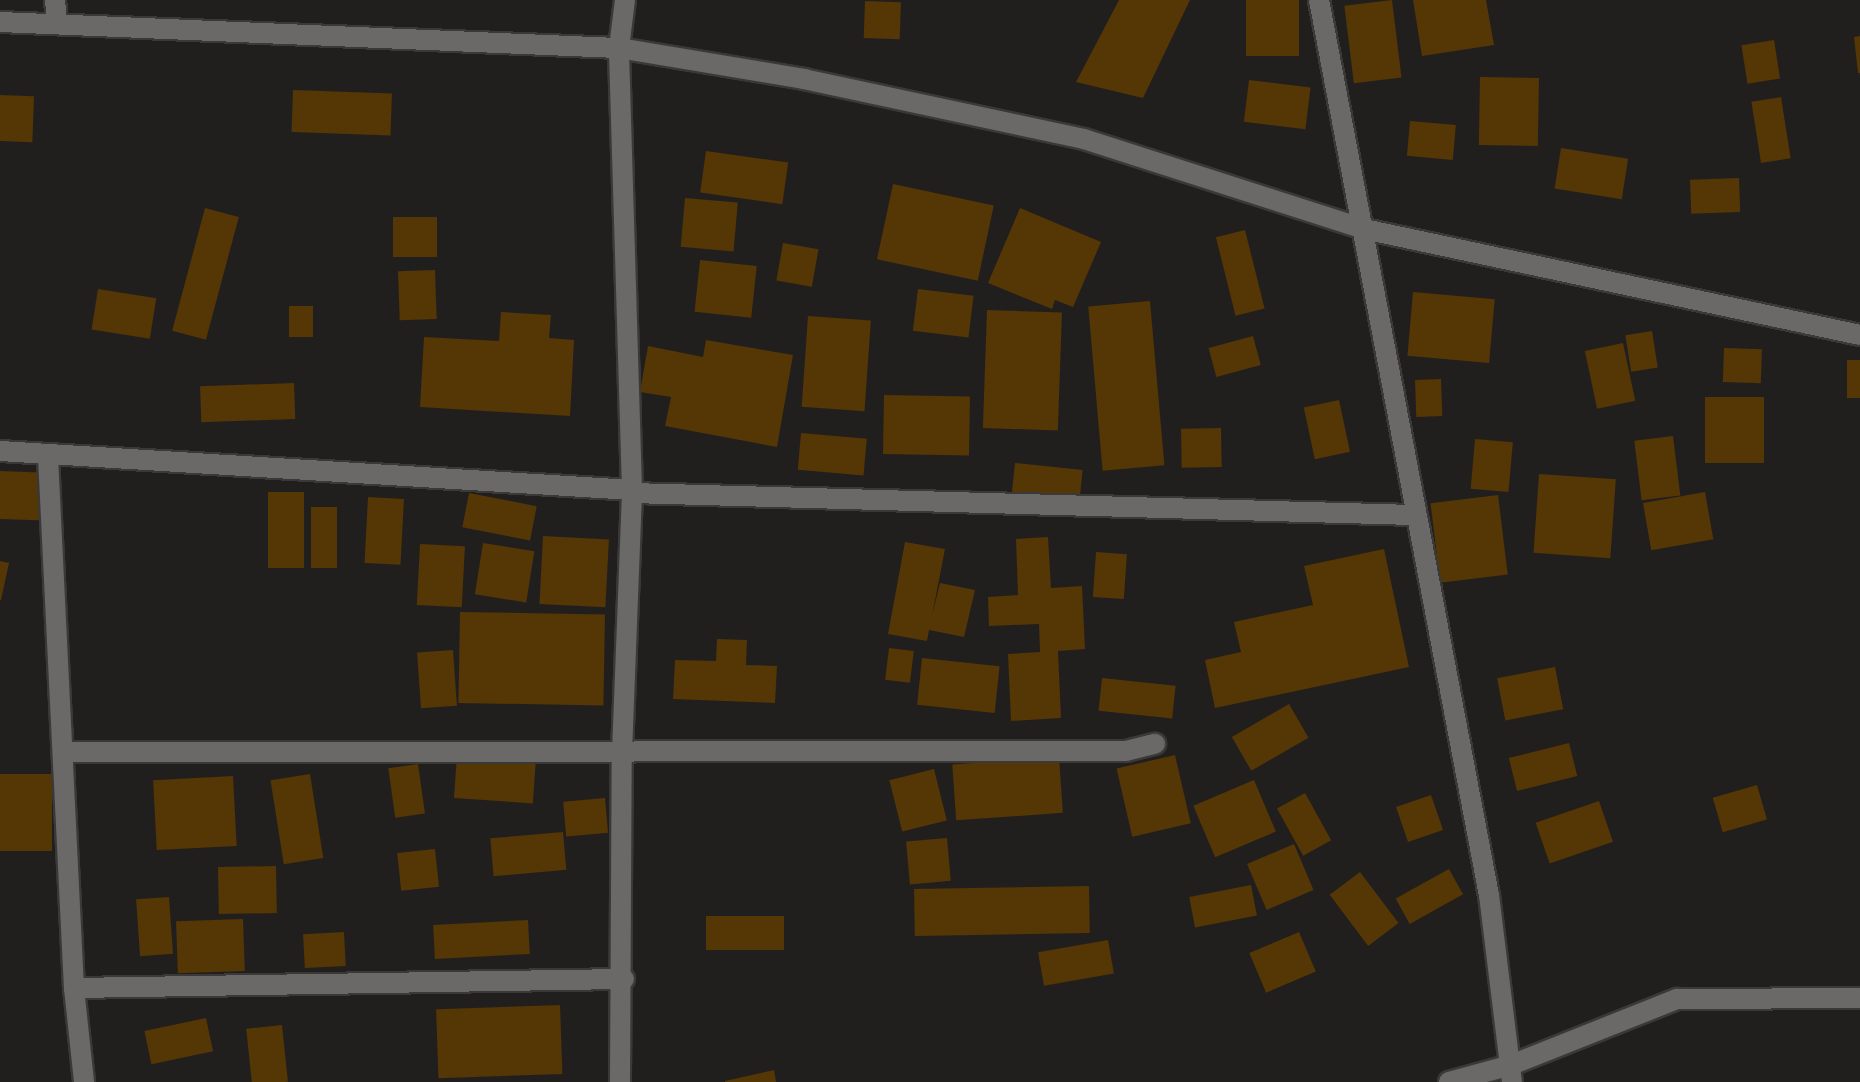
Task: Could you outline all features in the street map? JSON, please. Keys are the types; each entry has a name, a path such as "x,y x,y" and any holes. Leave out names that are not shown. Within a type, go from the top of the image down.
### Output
{"street":[{"path":"55,0 57,23"},
{"path":"620,1082 624,979 622,753 632,492 619,48 625,0"},
{"path":"1319,0 1364,229 1413,515 1489,895 1511,1074"},
{"path":"0,22 619,48 804,79 1084,139 1364,229 1860,335"},
{"path":"0,451 48,457 632,492 1413,515"},
{"path":"48,457 74,988 84,1082"},
{"path":"63,752 1126,751 1155,744"},
{"path":"74,988 624,979"},
{"path":"1449,1082 1511,1074 1677,999 1860,998"}],"building":[{"path":"1119,0 1190,0 1143,98 1076,82"},
{"path":"1246,0 1299,0 1299,56 1246,56"},
{"path":"1392,0 1402,77 1354,83 1344,6"},
{"path":"1413,0 1486,0 1494,45 1422,56"},
{"path":"865,1 901,2 900,39 864,38"},
{"path":"1860,36 1860,73 1858,73 1854,37"},
{"path":"1774,40 1780,79 1748,84 1741,45"},
{"path":"1480,77 1539,78 1538,146 1479,145"},
{"path":"1249,80 1311,88 1305,129 1244,122"},
{"path":"293,90 392,93 390,135 292,132"},
{"path":"0,95 34,96 32,142 0,141"},
{"path":"1781,97 1791,158 1761,163 1751,102"},
{"path":"1410,121 1456,125 1453,160 1407,156"},
{"path":"1561,148 1628,159 1622,199 1555,188"},
{"path":"706,151 788,163 782,204 700,193"},
{"path":"1739,178 1740,212 1691,214 1690,180"},
{"path":"893,184 994,205 978,281 877,259"},
{"path":"685,198 738,203 734,251 681,247"},
{"path":"205,208 239,217 206,340 172,331"},
{"path":"1020,208 1101,242 1073,307 1055,300 1052,309 988,283"},
{"path":"393,217 437,217 437,257 393,257"},
{"path":"1245,230 1265,309 1235,316 1216,237"},
{"path":"783,243 818,249 812,287 776,280"},
{"path":"700,260 757,266 751,318 695,312"},
{"path":"435,270 437,319 400,320 398,271"},
{"path":"98,289 156,298 150,339 92,329"},
{"path":"918,289 974,296 968,338 913,331"},
{"path":"1413,292 1495,299 1489,363 1407,356"},
{"path":"1150,301 1164,465 1103,471 1088,306"},
{"path":"289,306 313,306 313,337 289,337"},
{"path":"987,310 1062,313 1058,431 983,428"},
{"path":"501,312 551,315 549,338 574,340 570,416 420,407 424,337 499,341"},
{"path":"808,316 871,320 864,411 802,407"},
{"path":"1652,331 1658,368 1631,372 1625,335"},
{"path":"1253,336 1261,365 1216,377 1209,348"},
{"path":"706,340 793,355 777,447 665,426 671,397 640,392 648,346 703,357"},
{"path":"1623,343 1635,401 1597,409 1585,351"},
{"path":"1724,348 1762,349 1761,383 1723,382"},
{"path":"1847,360 1860,360 1860,398 1847,398"},
{"path":"1441,379 1442,416 1416,417 1415,380"},
{"path":"294,383 295,419 201,422 200,386"},
{"path":"884,395 970,397 969,455 883,454"},
{"path":"1705,397 1764,397 1764,463 1705,463"},
{"path":"1339,400 1350,452 1315,459 1304,407"},
{"path":"1221,428 1222,467 1182,468 1181,429"},
{"path":"801,433 867,439 864,476 798,470"},
{"path":"1673,436 1680,496 1642,500 1634,441"},
{"path":"1475,439 1513,442 1508,492 1471,489"},
{"path":"1015,463 1083,470 1080,499 1012,492"},
{"path":"0,471 47,473 45,521 0,519"},
{"path":"1539,474 1616,479 1610,558 1533,553"},
{"path":"268,492 304,492 304,568 268,568"},
{"path":"1705,492 1713,539 1651,550 1643,503"},
{"path":"469,493 537,506 530,541 462,527"},
{"path":"1498,495 1508,574 1440,583 1431,503"},
{"path":"368,497 404,499 400,565 365,563"},
{"path":"311,507 337,507 337,568 311,568"},
{"path":"543,536 609,539 605,607 539,604"},
{"path":"1048,537 1051,588 1082,586 1085,649 1058,651 1061,718 1011,721 1008,654 1040,652 1039,624 989,626 988,597 1018,595 1016,539"},
{"path":"905,542 945,549 932,616 940,583 975,590 964,637 929,630 927,641 888,634"},
{"path":"483,543 534,551 526,602 475,594"},
{"path":"420,544 465,546 462,607 417,605"},
{"path":"1384,549 1409,667 1215,708 1205,660 1241,652 1234,622 1313,605 1304,566"},
{"path":"1096,552 1127,554 1124,599 1093,597"},
{"path":"0,561 9,563 1,600 0,600"},
{"path":"460,612 605,615 603,706 458,703"},
{"path":"717,639 747,640 746,665 777,666 775,703 673,699 675,660 716,661"},
{"path":"889,648 914,651 910,683 885,680"},
{"path":"453,650 457,706 421,708 417,653"},
{"path":"922,658 1000,666 995,713 917,705"},
{"path":"1555,667 1563,709 1505,720 1497,678"},
{"path":"1102,678 1176,686 1172,719 1099,711"},
{"path":"1289,704 1308,738 1251,771 1232,737"},
{"path":"1569,743 1577,776 1517,791 1509,758"},
{"path":"457,755 536,761 533,803 454,798"},
{"path":"1175,755 1191,823 1132,837 1117,768"},
{"path":"1059,757 1063,813 956,820 952,764"},
{"path":"418,764 425,814 395,818 388,768"},
{"path":"934,769 947,820 902,832 889,780"},
{"path":"0,774 52,774 52,851 0,851"},
{"path":"310,774 323,858 284,864 270,780"},
{"path":"233,776 237,846 157,850 153,780"},
{"path":"1254,780 1276,832 1215,857 1193,806"},
{"path":"1757,785 1767,820 1723,832 1713,798"},
{"path":"1305,793 1331,840 1303,856 1277,809"},
{"path":"1431,795 1443,830 1408,842 1396,807"},
{"path":"605,798 608,833 566,837 563,802"},
{"path":"1599,801 1613,842 1550,863 1536,823"},
{"path":"563,832 566,870 494,876 490,838"},
{"path":"947,838 951,881 910,884 906,842"},
{"path":"1294,844 1314,890 1267,910 1247,864"},
{"path":"435,849 439,887 401,891 397,853"},
{"path":"276,866 277,913 219,914 218,867"},
{"path":"1449,869 1463,894 1410,924 1396,899"},
{"path":"1360,872 1399,923 1368,946 1330,895"},
{"path":"1251,885 1257,915 1195,927 1189,897"},
{"path":"1089,886 1090,933 915,936 914,889"},
{"path":"169,897 173,954 140,956 136,899"},
{"path":"706,916 784,916 784,950 706,950"},
{"path":"243,919 245,971 178,973 176,921"},
{"path":"528,920 530,954 435,959 433,925"},
{"path":"344,932 346,966 305,968 303,934"},
{"path":"1299,932 1316,972 1266,993 1249,953"},
{"path":"1108,940 1114,973 1044,986 1038,952"},
{"path":"560,1005 562,1074 438,1078 436,1009"},
{"path":"206,1018 213,1051 151,1064 144,1031"},
{"path":"282,1025 288,1082 252,1082 246,1029"},
{"path":"774,1070 776,1082 725,1082 725,1081"}]}
